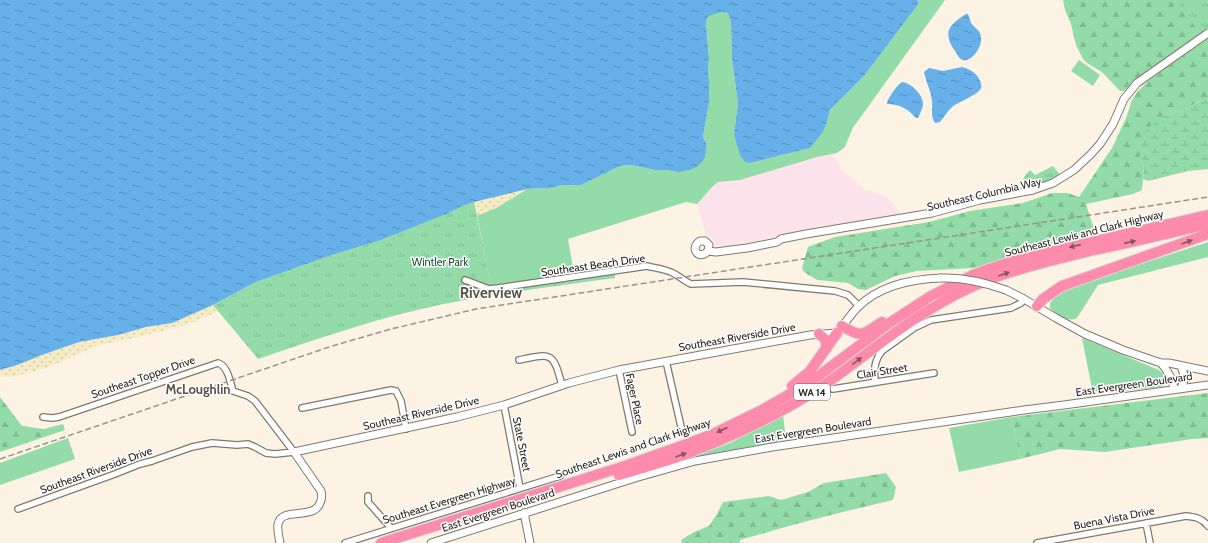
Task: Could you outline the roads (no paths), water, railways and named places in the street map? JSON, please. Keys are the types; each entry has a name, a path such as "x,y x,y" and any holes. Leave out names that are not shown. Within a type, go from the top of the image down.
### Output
{"highway":[{"name":"Southeast Lewis and Clark Highway","path":"381,543 625,466 687,444 737,423 774,404 809,383 888,324 931,296 973,275 1026,257 1208,215"},
{"name":"Southeast Lewis and Clark Highway","path":"404,543 668,460 729,437 784,409 823,385 900,328 943,301 966,289 1016,270 1048,261 1208,224"},
{"path":"1037,306 1043,299 1062,286 1208,234"},
{"path":"737,423 752,411 792,386 806,375 840,330 860,334 898,312 931,296"},
{"path":"819,334 825,340 827,348"}],"street":[{"name":"Southeast Columbia Way","path":"708,251 720,252 777,242 782,239 806,234 932,213 980,200 1027,192 1053,183 1074,170 1100,144 1124,99 1137,83 1208,33"},
{"name":"Southeast Beach Drive","path":"465,280 489,289 647,266 675,273 690,284 742,282 835,291 848,295 859,306"},
{"path":"840,330 859,306 891,286 913,280 952,278 976,281 1006,290 1091,336 1123,350 1162,363 1208,371"},
{"path":"875,382 875,362 882,351 923,323 931,320 1011,308 1024,299"},
{"name":"Southeast Riverside Drive","path":"18,509 140,464 152,462 192,447 212,443 237,445 248,444 255,446 266,453 275,454 294,452 335,442 406,429 504,405 562,385 619,370 840,330"},
{"path":"519,360 540,356 550,358 556,364 562,385"},
{"path":"666,361 682,431"},
{"name":"Southeast Topper Drive","path":"43,417 59,417 218,363 225,367 233,391 248,396 255,401 294,452"},
{"path":"1162,363 1178,389 1185,378 1181,366"},
{"name":"Fager Place","path":"619,370 632,432"},
{"name":"Clair Street","path":"833,389 934,373"},
{"name":"East Evergreen Boulevard","path":"431,543 672,467 725,454 908,426 1208,385"},
{"path":"302,408 391,390 396,392 401,401 406,429"},
{"name":"State Street","path":"504,405 520,488"},
{"path":"280,543 278,524 281,518 285,515 309,512 316,509 322,500 321,491 294,452"},
{"name":"Southeast Evergreen Highway","path":"345,543 560,476"},
{"path":"368,496 368,502 391,528"},
{"path":"524,513 530,543"},
{"name":"Buena Vista Drive","path":"1037,543 1186,516 1200,519 1208,526"},
{"path":"1146,523 1150,543"}],"water":[{"path":"0,0 917,0 919,2 864,76 830,110 822,133 810,148 750,163 745,162 740,155 734,134 738,103 732,59 731,21 728,13 718,13 707,18 706,24 709,58 709,102 703,137 706,143 706,149 705,157 696,167 677,172 655,170 631,165 620,166 581,185 563,185 550,188 527,189 474,202 381,240 332,255 256,282 213,305 172,323 146,327 118,335 79,342 0,370"},
{"path":"968,14 971,23 980,33 981,41 976,53 970,59 963,60 960,59 951,44 948,34 955,22"},
{"path":"962,67 976,74 981,83 981,88 976,93 952,107 940,122 935,123 932,115 931,97 924,72 929,68 943,71"},
{"path":"902,82 913,87 923,101 918,118 903,108 896,105 887,104 893,92"}],"railway":[{"path":"0,459 332,346 391,329 476,309 1208,197"}],"district":[{"name":"Riverview","path":"491,293"},
{"name":"McLoughlin","path":"198,389"}],"park label":[{"name":"Wintler Park","path":"440,262"}]}
